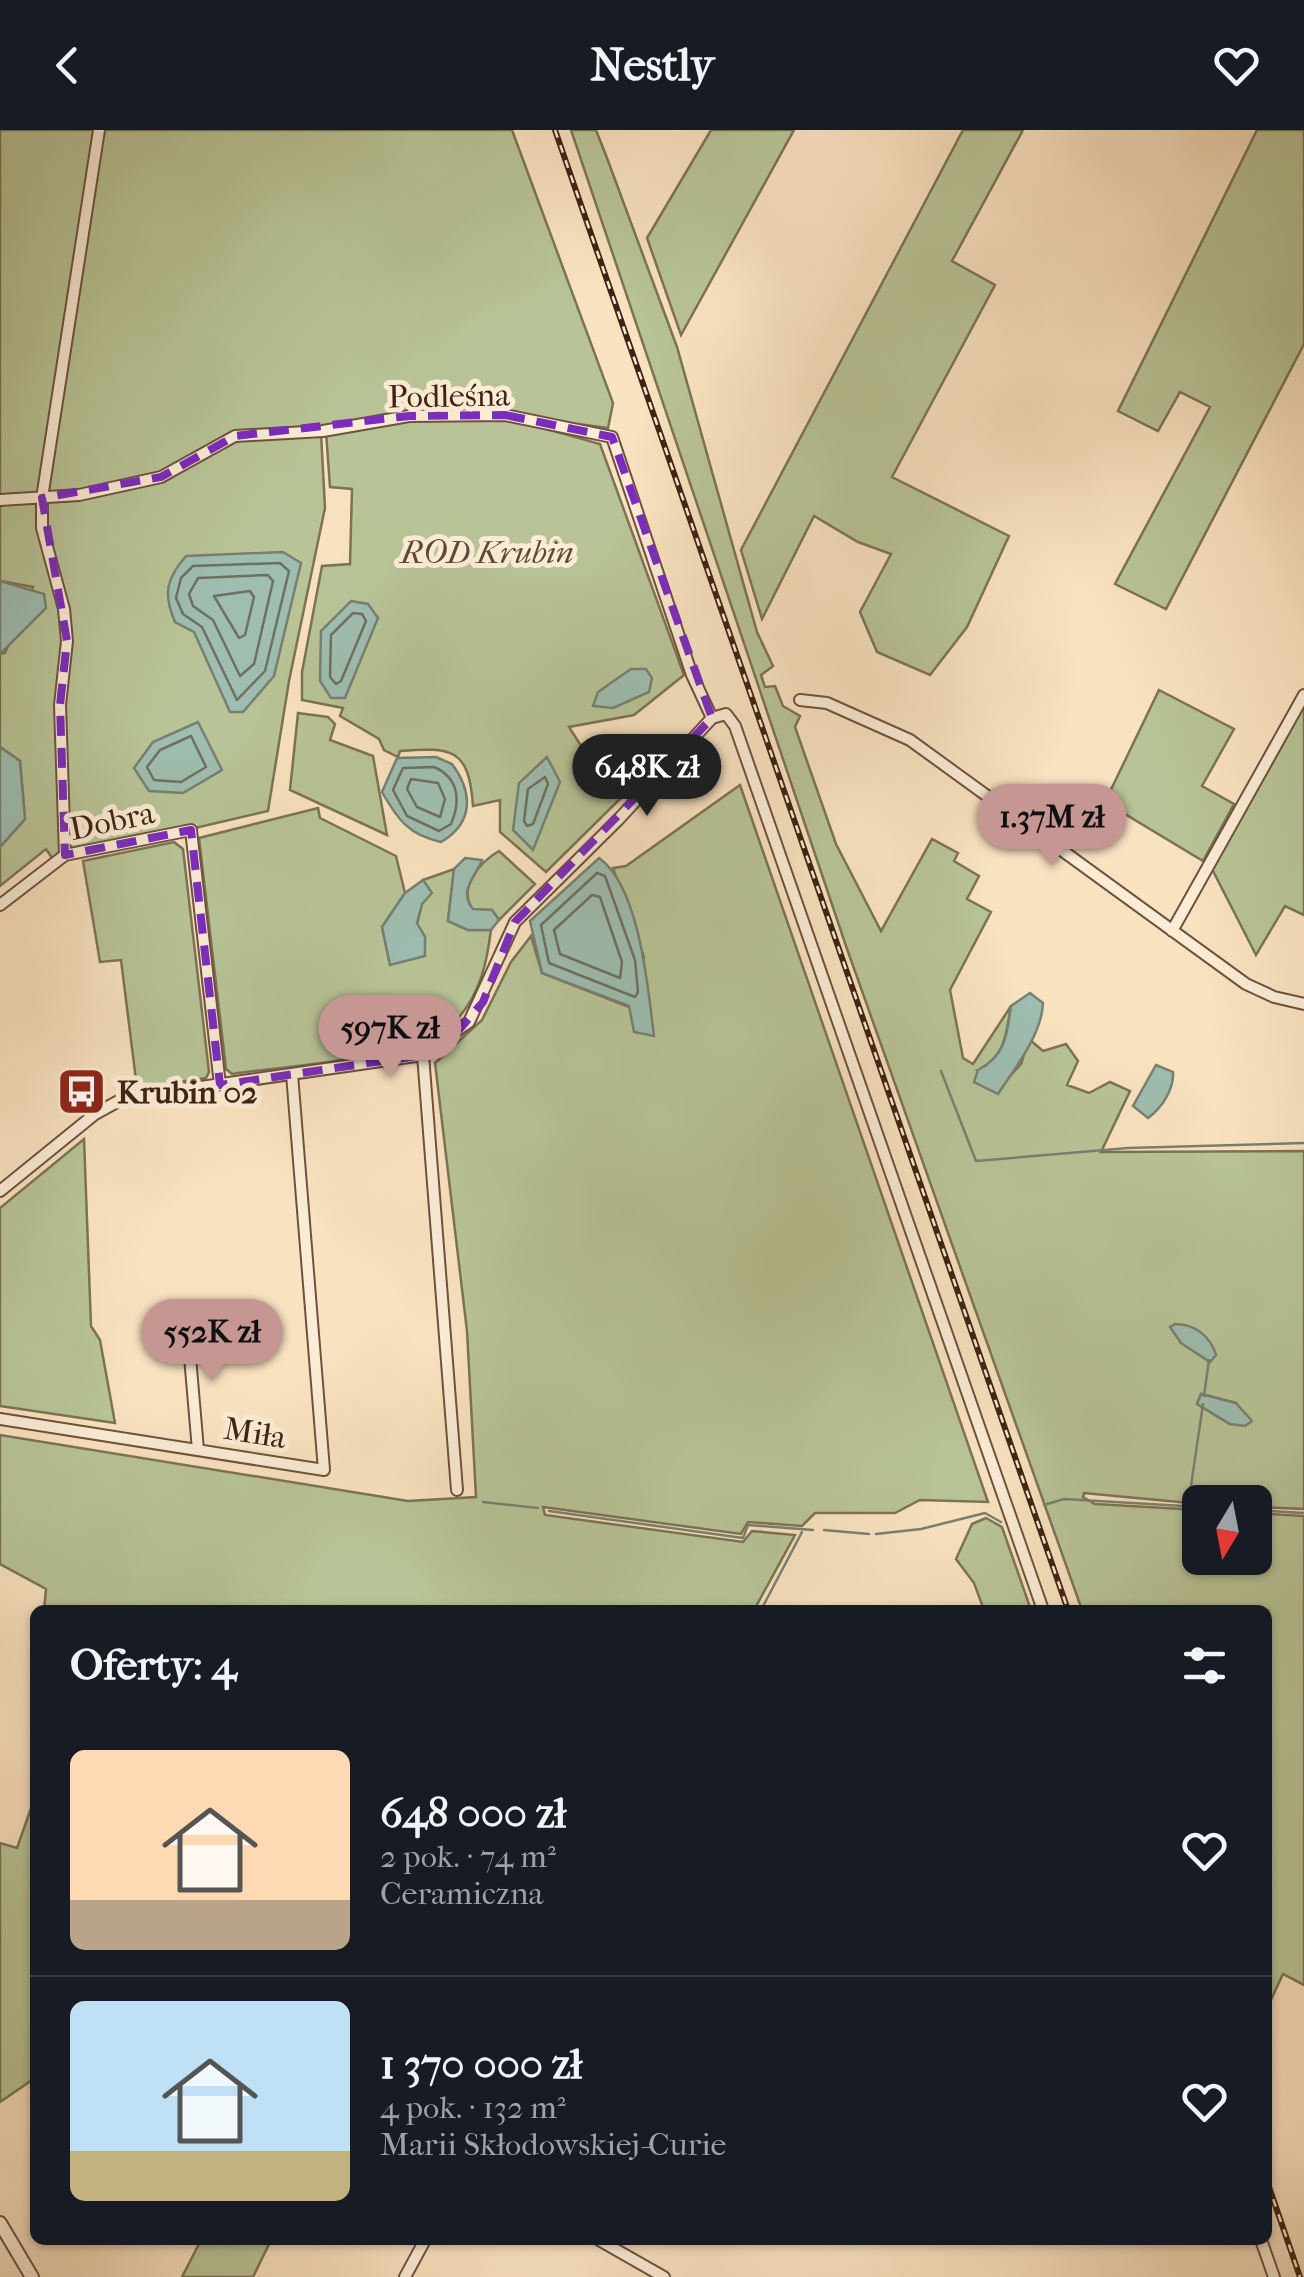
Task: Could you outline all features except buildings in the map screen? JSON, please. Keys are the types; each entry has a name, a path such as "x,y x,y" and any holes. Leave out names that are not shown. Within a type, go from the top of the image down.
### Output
{"street":[{"path":"65,855 60,705 67,641 64,609 42,528 42,498 99,130"},
{"name":"Podleśna","path":"0,500 42,498 161,478 235,436 323,431 409,416 505,416 612,437 694,681 712,718"},
{"path":"1172,930 1304,695"},
{"path":"800,700 827,703 910,740 1252,988 1304,1004"},
{"path":"0,1191 96,1114 124,1098 423,1055 470,1022 516,922 712,718 726,714 736,726 1041,1605"},
{"name":"Dobra","path":"0,905 65,855 191,830 220,1085"},
{"path":"423,1055 458,1490"},
{"name":"Miła","path":"0,1419 324,1470 292,1074"},
{"path":"187,1322 198,1450"},
{"path":"0,2222 32,2277"},
{"path":"406,2277 422,2245"},
{"path":"608,2245 664,2277"},
{"path":"1263,2245 1274,2277"}],"highlighted area":[{"path":"505,415 612,437 712,718 515,922 483,1002 451,1039 423,1055 220,1085 191,830 65,855 60,705 67,641 42,498 161,477 235,436 409,416"}],"green space":[{"path":"0,130 512,130 613,403 608,428 504,414 409,414 323,428 234,432 160,472 78,491 0,496"},
{"path":"571,130 596,130 607,158 677,347 757,632 773,666 761,675 765,687 775,686 783,706 800,716 795,727 836,844 881,931 932,839 958,853 954,861 979,876 967,899 991,912 950,990 963,1058 973,1064 1011,1006 999,1051 978,1070 1009,1077 1021,1064 1029,1039 1043,1051 1066,1044 1078,1061 1067,1085 1089,1093 1110,1082 1130,1091 1101,1152 1304,1151 1304,1509 1272,1508 1272,1485 1182,1485 1182,1502 1084,1493 1083,1497 1095,1504 1182,1509 1182,1575 1272,1575 1272,1514 1304,1516 1304,1985 1283,1974 1272,1997 1272,1605 1080,1605 846,946","holes":["1201,1394 1236,1403 1230,1424 1197,1404"]},
{"path":"711,130 794,130 681,335 647,238"},
{"path":"963,130 1023,130 952,261 995,285 892,477 1009,536 967,627 930,675 877,652 860,612 891,554 858,542 814,516 762,619 741,550"},
{"path":"1257,130 1304,130 1304,344 1166,609 1115,584 1210,407 1180,392 1158,431 1118,411"},
{"name":"ROD Krubin","path":"504,417 600,444 684,675 634,715 569,727 583,749 629,790 546,872 500,832 500,800 473,806 467,772 454,755 418,750 400,751 398,757 384,750 379,739 340,716 343,708 302,700 302,672 322,566 350,564 352,489 330,487 326,432 409,419"},
{"path":"321,433 325,508 289,681 268,811 54,861 46,849 0,886 0,847 25,819 20,761 0,747 0,654 5,653 33,587 0,581 0,505 79,499 164,482 236,438"},
{"path":"1159,690 1234,729 1202,786 1234,804 1203,861 1105,802"},
{"path":"1304,704 1304,915 1285,906 1256,955 1211,867"},
{"path":"298,713 328,717 335,724 330,740 373,756 387,835 290,790"},
{"path":"740,785 988,1502 920,1500 895,1513 815,1513 802,1526 748,1522 741,1534 543,1507 545,1515 743,1542 752,1531 795,1535 757,1605 44,1605 46,1589 0,1564 0,1435 408,1501 476,1497 467,1331 435,1063 482,1020 511,962 531,936 542,973 629,1007 644,957 613,868 626,866"},
{"path":"318,808 320,818 396,856 405,893 382,927 390,964 425,937 417,924 422,904 431,893 423,880 454,869 448,921 468,930 491,930 482,975 460,1016 442,1031 417,1042 354,1058 232,1074 226,1069 199,838"},
{"path":"174,842 183,849 209,1072 206,1078 137,1088 121,960 100,962 83,861"},
{"path":"499,851 535,884 499,920 492,910 473,910 468,893 478,869"},
{"path":"84,1139 91,1326 100,1340 115,1423 0,1406 0,1208"},
{"path":"986,1518 1002,1527 1029,1605 982,1605 974,1583 956,1559 972,1524"},
{"path":"30,1811 30,2081 0,2102 0,1843 17,1848"},
{"path":"198,2245 269,2245 253,2277 182,2277"}],"water":[{"path":"283,552 301,563 274,676 243,712 230,712 194,632 175,622 168,587 186,556"},
{"path":"0,581 44,594 46,608 0,654"},
{"path":"351,601 368,604 378,618 345,698 331,698 320,681 321,631"},
{"path":"631,669 646,669 652,678 649,692 613,708 593,706 598,692"},
{"path":"198,722 222,770 183,793 149,791 134,768 153,742"},
{"path":"0,747 20,761 25,819 0,847"},
{"path":"436,757 452,764 459,775 467,806 460,826 441,842 406,825 382,792 397,758"},
{"path":"547,757 560,782 533,850 513,830 519,783"},
{"path":"465,858 482,860 467,896 473,909 492,910 499,920 491,930 468,930 448,921 454,869"},
{"path":"599,858 613,872 633,915 654,1036 634,1032 629,1006 542,973 530,921"},
{"path":"423,880 432,893 422,904 417,923 425,937 425,956 390,965 382,927 405,893"},
{"path":"1030,993 1043,1003 1038,1027 998,1094 974,1082 978,1070 994,1058 1004,1043 1011,1006"},
{"path":"1156,1065 1173,1072 1173,1078 1166,1098 1148,1118 1133,1106"},
{"path":"1189,1326 1206,1337 1216,1355 1210,1362 1181,1343 1170,1327"},
{"path":"1201,1394 1236,1403 1252,1421 1245,1426 1230,1424 1197,1404"}],"waterway":[{"path":"941,1071 976,1161 1128,1148 1304,1143"},
{"path":"1204,1396 1209,1360"},
{"path":"1191,1485 1203,1404"},
{"path":"1044,1505 1064,1499 1182,1506"},
{"path":"483,1502 538,1508"},
{"path":"549,1511 743,1538 748,1525 813,1530"},
{"path":"1272,1511 1304,1513"},
{"path":"876,1534 921,1529 985,1513 1001,1522"},
{"path":"824,1530 869,1534"},
{"path":"764,1605 802,1532"}],"railway":[{"path":"555,130 1066,1605"},
{"path":"1272,2196 1300,2277"}],"place":[{"name":"Krubin 02","path":"82,1092"}]}
